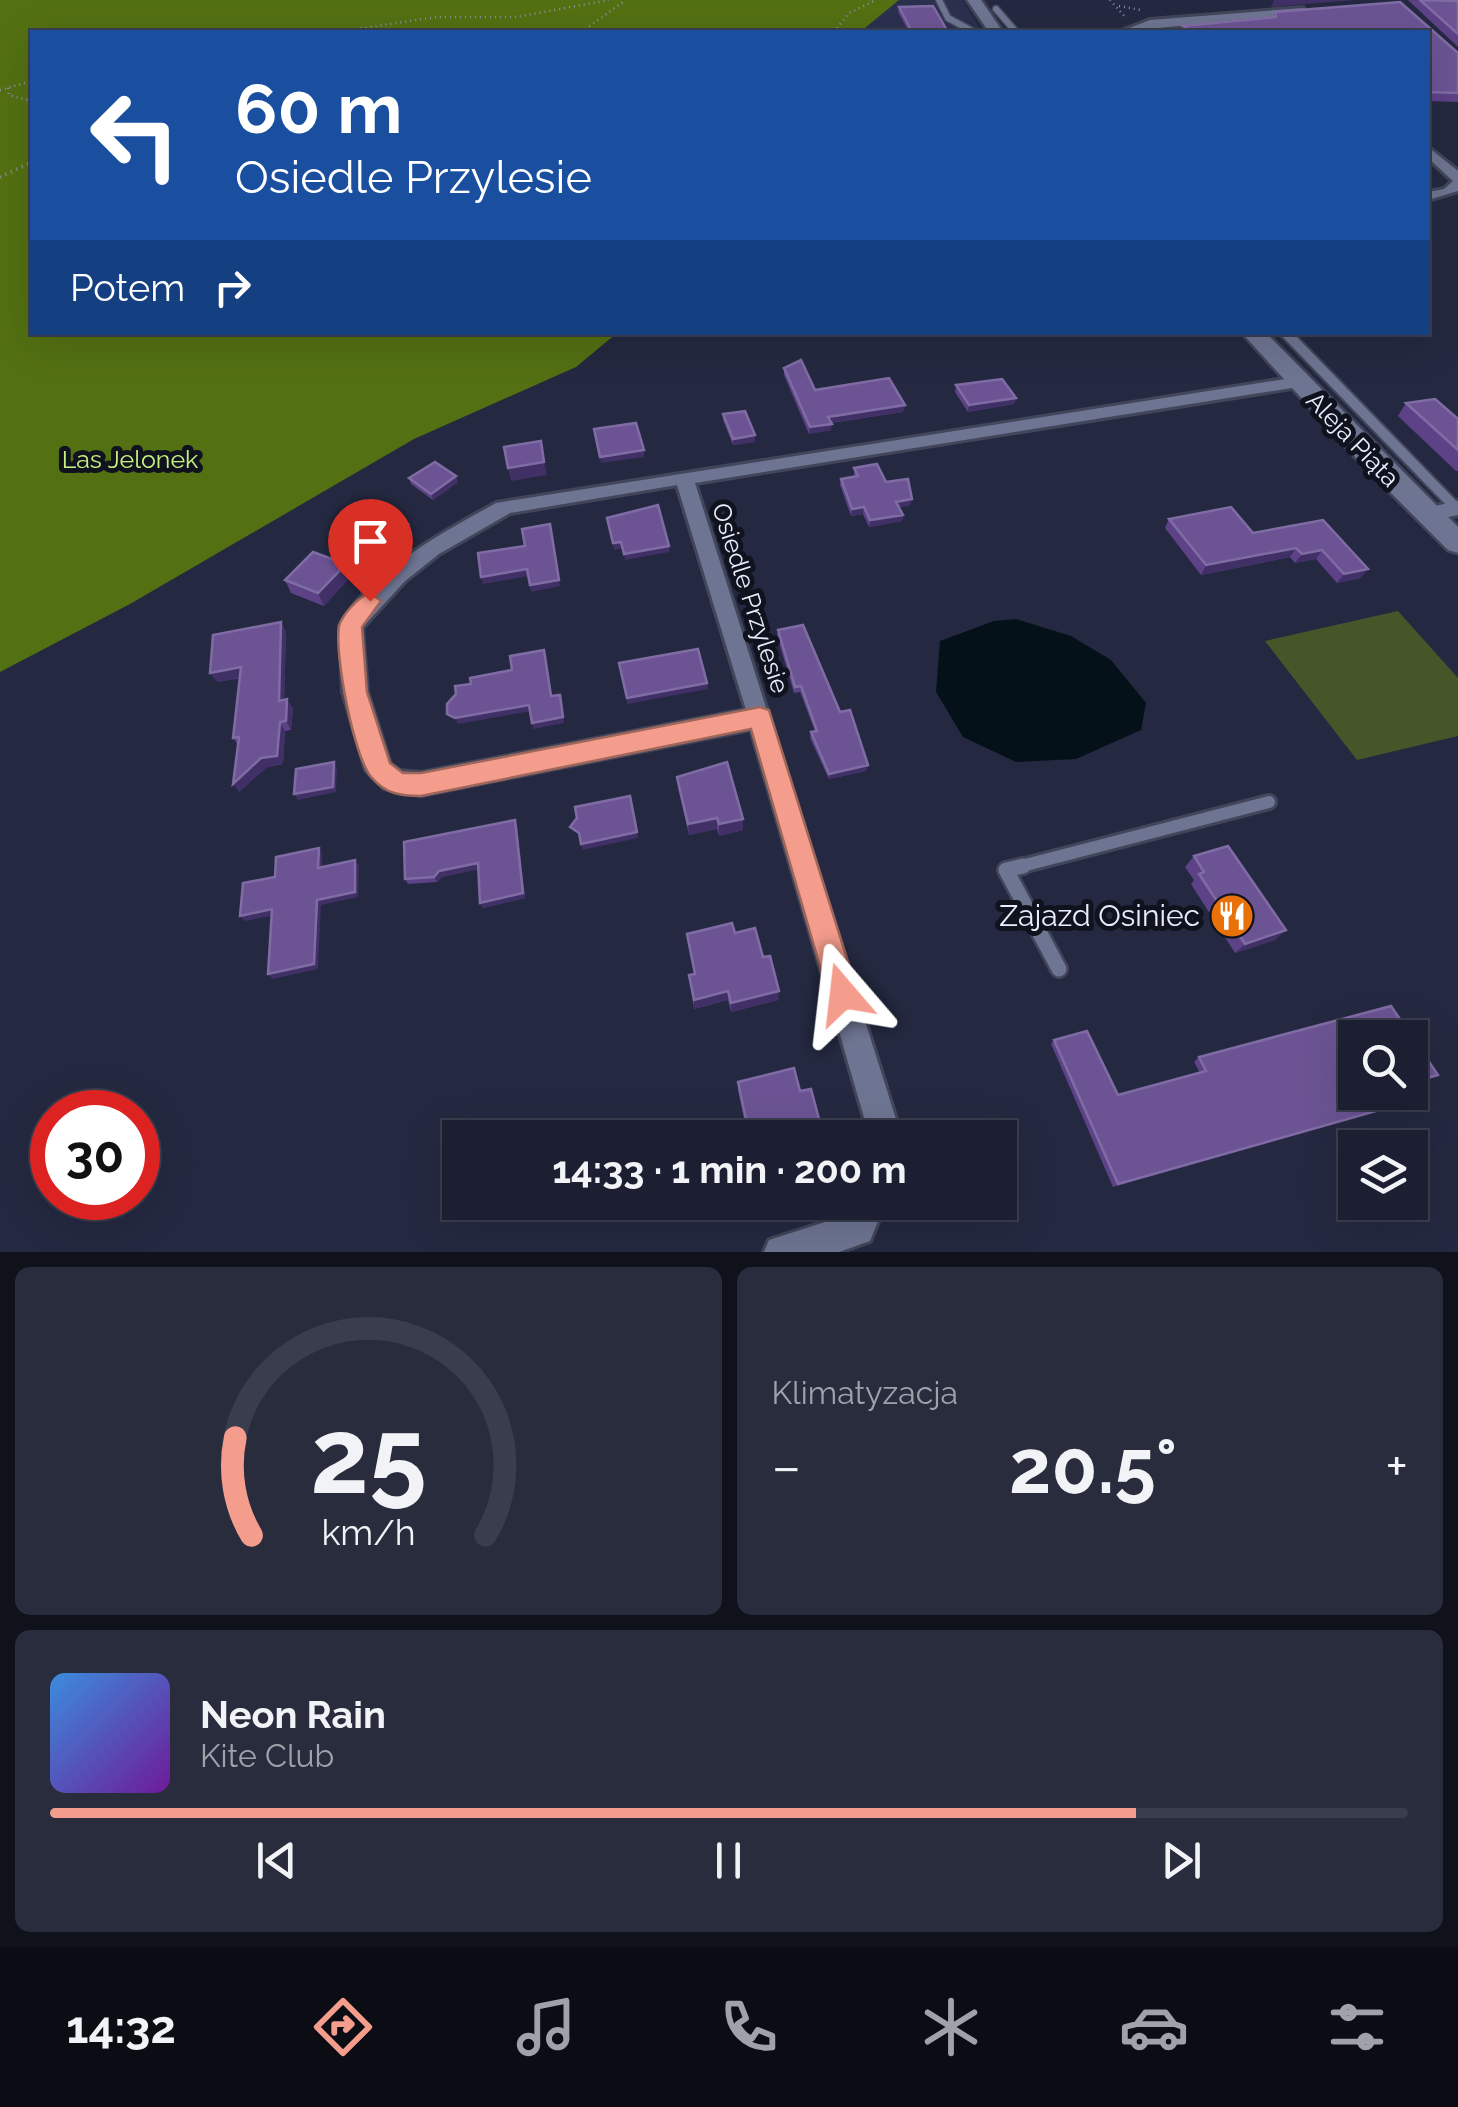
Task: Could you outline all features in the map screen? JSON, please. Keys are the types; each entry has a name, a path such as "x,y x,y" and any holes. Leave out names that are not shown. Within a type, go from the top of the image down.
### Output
{"street":[{"path":"974,0 995,30"},
{"path":"1126,28 1324,9"},
{"path":"1229,17 1250,30"},
{"path":"1430,153 1458,181 1449,192 1430,196"},
{"name":"Aleja Piąta","path":"1255,335 1458,543"},
{"name":"Osiedle Przylesie","path":"684,478 760,717 421,784 398,784 386,778 375,757 355,692 351,626 397,574 502,508 684,478 1298,382"},
{"path":"1428,514 1457,509"},
{"path":"760,717 881,1120"},
{"path":"781,1252 858,1229 862,1220"}],"lane":[{"path":"938,0 948,18 970,30"},
{"path":"996,8 1014,30"},
{"path":"1288,335 1457,509"},
{"path":"1059,969 1006,870 1268,802"}],"path":[{"path":"349,30 436,17 516,17 609,0"},
{"path":"584,30 626,0"},
{"path":"836,30 849,14 876,0"},
{"path":"1110,0 1119,6 1126,28"},
{"path":"0,90 30,81"},
{"path":"8,88 9,95 30,100"},
{"path":"0,177 30,163"}],"shaded area":[{"path":"892,0 962,0 981,30 856,30"},
{"path":"1016,619 1071,636 1111,660 1146,703 1141,730 1076,759 1016,762 963,737 936,692 940,641 994,621"}],"green space":[{"name":"Las Jelonek","path":"0,0 899,0 862,30 30,30 30,335 615,335 576,367 414,439 130,604 0,672"},
{"path":"1398,611 1458,678 1458,736 1357,760 1265,641"}],"building":[{"path":"1420,0 1458,1 1458,34"},
{"path":"1400,2 1458,53 1458,93 1430,92 1430,30 1189,30 1183,26 1276,17 1275,12"},
{"path":"933,6 947,30 911,30 899,7"},
{"path":"801,360 815,390 889,378 905,405 828,417 832,424 810,427 784,368"},
{"path":"1002,379 1016,398 969,405 956,385"},
{"path":"1435,399 1458,419 1458,450 1406,403"},
{"path":"745,411 755,435 733,439 723,414"},
{"path":"636,423 644,450 600,457 594,429"},
{"path":"541,441 544,462 508,468 504,447"},
{"path":"435,462 456,476 431,494 409,478"},
{"path":"877,464 886,482 908,479 912,499 896,502 903,515 870,520 864,507 852,509 841,479 858,476 854,468"},
{"path":"658,505 669,546 624,554 621,542 613,543 607,518"},
{"path":"1231,507 1253,533 1323,520 1368,569 1344,574 1322,550 1302,554 1296,548 1206,565 1169,519"},
{"path":"390,510 408,524 367,550 347,535"},
{"path":"550,524 559,580 530,585 527,569 481,577 478,553 525,546 522,529"},
{"path":"313,552 346,564 318,593 285,580"},
{"path":"281,622 279,701 287,699 277,756 261,758 233,784 239,737 233,738 241,667 210,673 213,635"},
{"path":"803,625 840,712 850,710 868,765 829,774 811,732 817,731 801,686 795,687 778,630"},
{"path":"698,649 707,683 627,698 619,663"},
{"path":"544,650 551,696 560,695 563,717 532,723 529,705 455,718 447,714 447,704 456,694 455,686 471,684 470,678 512,670 510,656"},
{"path":"334,762 333,787 294,794 296,769"},
{"path":"727,762 743,819 719,824 717,818 688,824 677,777"},
{"path":"630,796 637,832 581,844 579,833 570,827 577,818 575,807"},
{"path":"515,820 523,893 480,903 478,863 439,871 434,877 405,879 404,842"},
{"path":"1228,846 1286,930 1245,944 1199,874 1204,872 1194,856"},
{"path":"319,848 318,868 355,860 355,892 317,900 314,964 268,974 272,909 240,916 243,883 275,877 276,857"},
{"path":"732,923 735,933 755,928 763,957 770,956 779,991 731,1003 728,991 694,1000 689,975 695,974 687,934"},
{"path":"1391,1006 1401,1020 1338,1020"},
{"path":"1338,1020 1338,1110 1376,1111 1118,1184 1054,1040 1087,1031 1118,1095 1206,1071 1199,1057"},
{"path":"1428,1060 1438,1075 1428,1078"},
{"path":"794,1068 800,1091 811,1089 819,1120 746,1120 738,1082"}],"place":[{"name":"Zajazd Osiniec","path":"1232,916"}],"route":[{"path":"370,601 356,616 349,638 355,692 379,770 398,784 421,784 760,717 843,994"}]}
